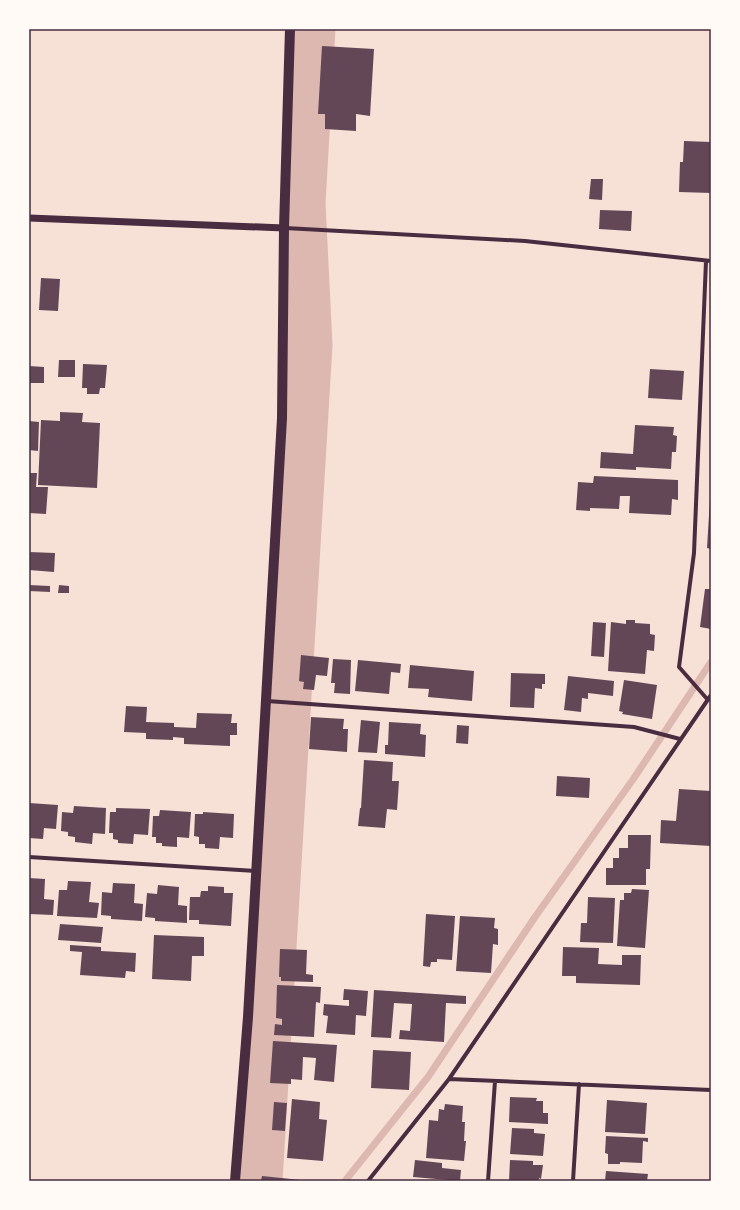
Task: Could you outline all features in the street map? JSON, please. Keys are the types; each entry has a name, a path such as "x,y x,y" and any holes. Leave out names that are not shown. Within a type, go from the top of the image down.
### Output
{"main road":[{"path":"235,1181 248,1017 282,418 284,228 290,29"}],"street":[{"path":"29,218 284,228 525,241 709,261 694,554 679,667 708,700"},
{"path":"368,1181 449,1079 711,695"},
{"path":"266,701 634,727 680,739"},
{"path":"29,857 256,871"},
{"path":"449,1079 711,1090"},
{"path":"488,1181 495,1081"},
{"path":"573,1181 579,1084"}],"building":[{"path":"322,46 374,49 370,116 356,114 356,131 325,129 325,114 318,114"},
{"path":"684,141 711,142 711,193 679,192 680,162 683,162"},
{"path":"591,179 603,179 602,200 589,199"},
{"path":"600,210 632,211 631,231 599,229"},
{"path":"41,278 60,279 58,311 39,310"},
{"path":"59,360 75,360 75,377 58,377"},
{"path":"83,364 107,365 105,388 100,388 99,394 87,394 87,388 82,388"},
{"path":"29,366 44,367 44,383 29,383"},
{"path":"650,369 684,371 682,400 648,398"},
{"path":"60,412 83,413 82,422 100,423 97,488 38,485 41,420 60,421"},
{"path":"29,421 39,422 38,451 29,450"},
{"path":"635,425 674,427 673,435 677,436 676,452 672,452 671,469 636,467 636,470 600,468 601,452 633,454"},
{"path":"29,473 37,473 36,487 48,487 46,514 29,513"},
{"path":"594,476 678,480 678,500 672,499 671,515 629,513 630,496 620,496 619,509 590,508 590,511 576,510 578,482 593,483"},
{"path":"711,499 711,549 707,548"},
{"path":"29,552 55,553 54,572 29,570"},
{"path":"29,585 50,586 50,592 29,591"},
{"path":"59,585 69,586 69,593 58,593"},
{"path":"705,589 711,589 711,629 700,627"},
{"path":"626,620 635,620 635,623 650,624 650,634 655,635 654,651 647,650 645,674 608,671 611,622 626,624"},
{"path":"593,622 606,623 604,657 591,656"},
{"path":"301,655 329,658 327,676 316,675 314,690 303,689 304,682 299,681"},
{"path":"333,659 351,660 350,694 334,693 335,683 331,683"},
{"path":"358,660 401,664 400,673 391,672 389,694 355,691"},
{"path":"410,665 474,671 472,701 428,697 429,689 408,688"},
{"path":"511,673 545,674 545,684 542,684 542,689 535,688 534,708 510,707"},
{"path":"568,676 614,681 613,696 588,693 588,699 582,698 581,712 564,710"},
{"path":"624,680 657,685 652,719 622,714 623,712 619,711"},
{"path":"126,706 147,707 146,722 174,723 174,727 196,728 197,713 232,714 231,723 237,723 237,735 230,735 230,746 184,744 184,738 173,737 173,740 146,739 146,733 124,732"},
{"path":"311,717 344,719 343,729 348,729 347,752 309,749"},
{"path":"361,720 380,722 377,753 358,752"},
{"path":"389,722 421,724 420,734 426,735 425,757 385,754 385,745 388,745"},
{"path":"457,725 469,726 468,744 456,743"},
{"path":"364,760 393,762 392,781 399,781 397,810 387,809 385,828 358,826 361,808"},
{"path":"557,776 590,778 589,798 556,796"},
{"path":"679,789 711,791 711,846 660,843 661,820 676,821"},
{"path":"29,803 58,805 56,829 44,828 43,839 29,838"},
{"path":"74,806 106,808 105,834 93,833 92,844 75,842 75,837 68,836 68,832 61,831 62,812 73,813"},
{"path":"116,808 150,809 148,835 134,834 133,844 118,843 118,840 113,839 113,833 109,833 110,812 116,812"},
{"path":"160,810 191,812 189,838 177,837 177,847 162,846 162,843 156,843 156,837 152,837 153,816 159,816"},
{"path":"203,812 234,814 233,838 220,837 219,849 205,848 205,844 199,844 199,837 194,836 195,814 203,814"},
{"path":"628,835 651,835 650,869 646,869 646,885 606,885 606,868 613,868 613,858 619,858 619,848 628,848"},
{"path":"29,878 45,879 44,899 54,900 53,915 29,914"},
{"path":"68,881 91,882 89,902 99,903 97,918 57,916 59,890 67,890"},
{"path":"113,883 135,884 134,903 143,904 142,921 111,919 111,916 101,915 102,892 112,893"},
{"path":"158,885 179,887 178,905 187,906 187,923 155,921 155,918 145,917 147,893 157,894"},
{"path":"208,886 224,887 224,893 233,893 231,926 199,924 199,920 189,920 190,897 200,897 201,891 208,891"},
{"path":"632,889 649,890 645,948 617,946 620,900 624,900 624,893 631,893"},
{"path":"588,897 615,898 613,943 580,942 581,923 587,923"},
{"path":"426,914 455,916 452,960 437,959 437,962 431,962 430,967 423,966"},
{"path":"460,916 495,918 494,928 498,929 498,945 493,944 491,973 456,971"},
{"path":"60,924 103,927 101,943 58,940"},
{"path":"154,935 204,937 204,956 192,956 191,981 152,979"},
{"path":"70,945 101,947 101,951 136,953 135,972 126,971 125,978 80,975 82,952 70,951"},
{"path":"563,947 599,948 598,964 622,965 622,955 641,955 640,985 576,983 576,976 562,976"},
{"path":"280,949 307,950 306,974 313,975 313,982 281,981 281,977 279,977"},
{"path":"277,985 321,987 320,1003 316,1002 314,1037 274,1035 275,1024 282,1025 282,1019 276,1018"},
{"path":"344,989 368,991 366,1016 356,1015 355,1035 326,1033 328,1016 323,1015 324,1004 349,1006 349,1000 343,1000"},
{"path":"374,990 466,996 466,1004 446,1003 444,1042 399,1039 400,1030 410,1031 412,1004 394,1003 391,1038 371,1037"},
{"path":"273,1041 337,1045 334,1082 314,1080 316,1058 303,1057 302,1080 291,1079 291,1084 270,1083"},
{"path":"373,1050 411,1052 409,1090 371,1088"},
{"path":"510,1097 537,1098 536,1101 543,1101 543,1113 548,1113 548,1124 509,1122"},
{"path":"292,1099 320,1102 319,1119 327,1120 323,1161 287,1158"},
{"path":"607,1100 647,1103 645,1134 605,1132"},
{"path":"274,1102 287,1103 285,1131 272,1130"},
{"path":"445,1104 463,1106 462,1122 465,1122 464,1141 466,1141 464,1161 426,1158 429,1120 438,1121 439,1109 444,1110"},
{"path":"512,1128 534,1129 534,1133 545,1134 543,1156 510,1154"},
{"path":"606,1136 648,1138 648,1142 643,1141 642,1163 620,1162 620,1164 608,1164 608,1154 605,1153"},
{"path":"415,1160 442,1163 442,1168 461,1170 460,1181 413,1177"},
{"path":"510,1160 533,1161 533,1165 543,1165 541,1179 539,1178 539,1181 509,1181"},
{"path":"606,1171 648,1174 647,1181 605,1181"},
{"path":"262,1176 301,1180 301,1181 261,1181"}],"waterway":[{"path":"260,1181 310,345 303,203 313,29"},
{"path":"345,1181 428,1077 535,917 634,778 711,662"}]}
